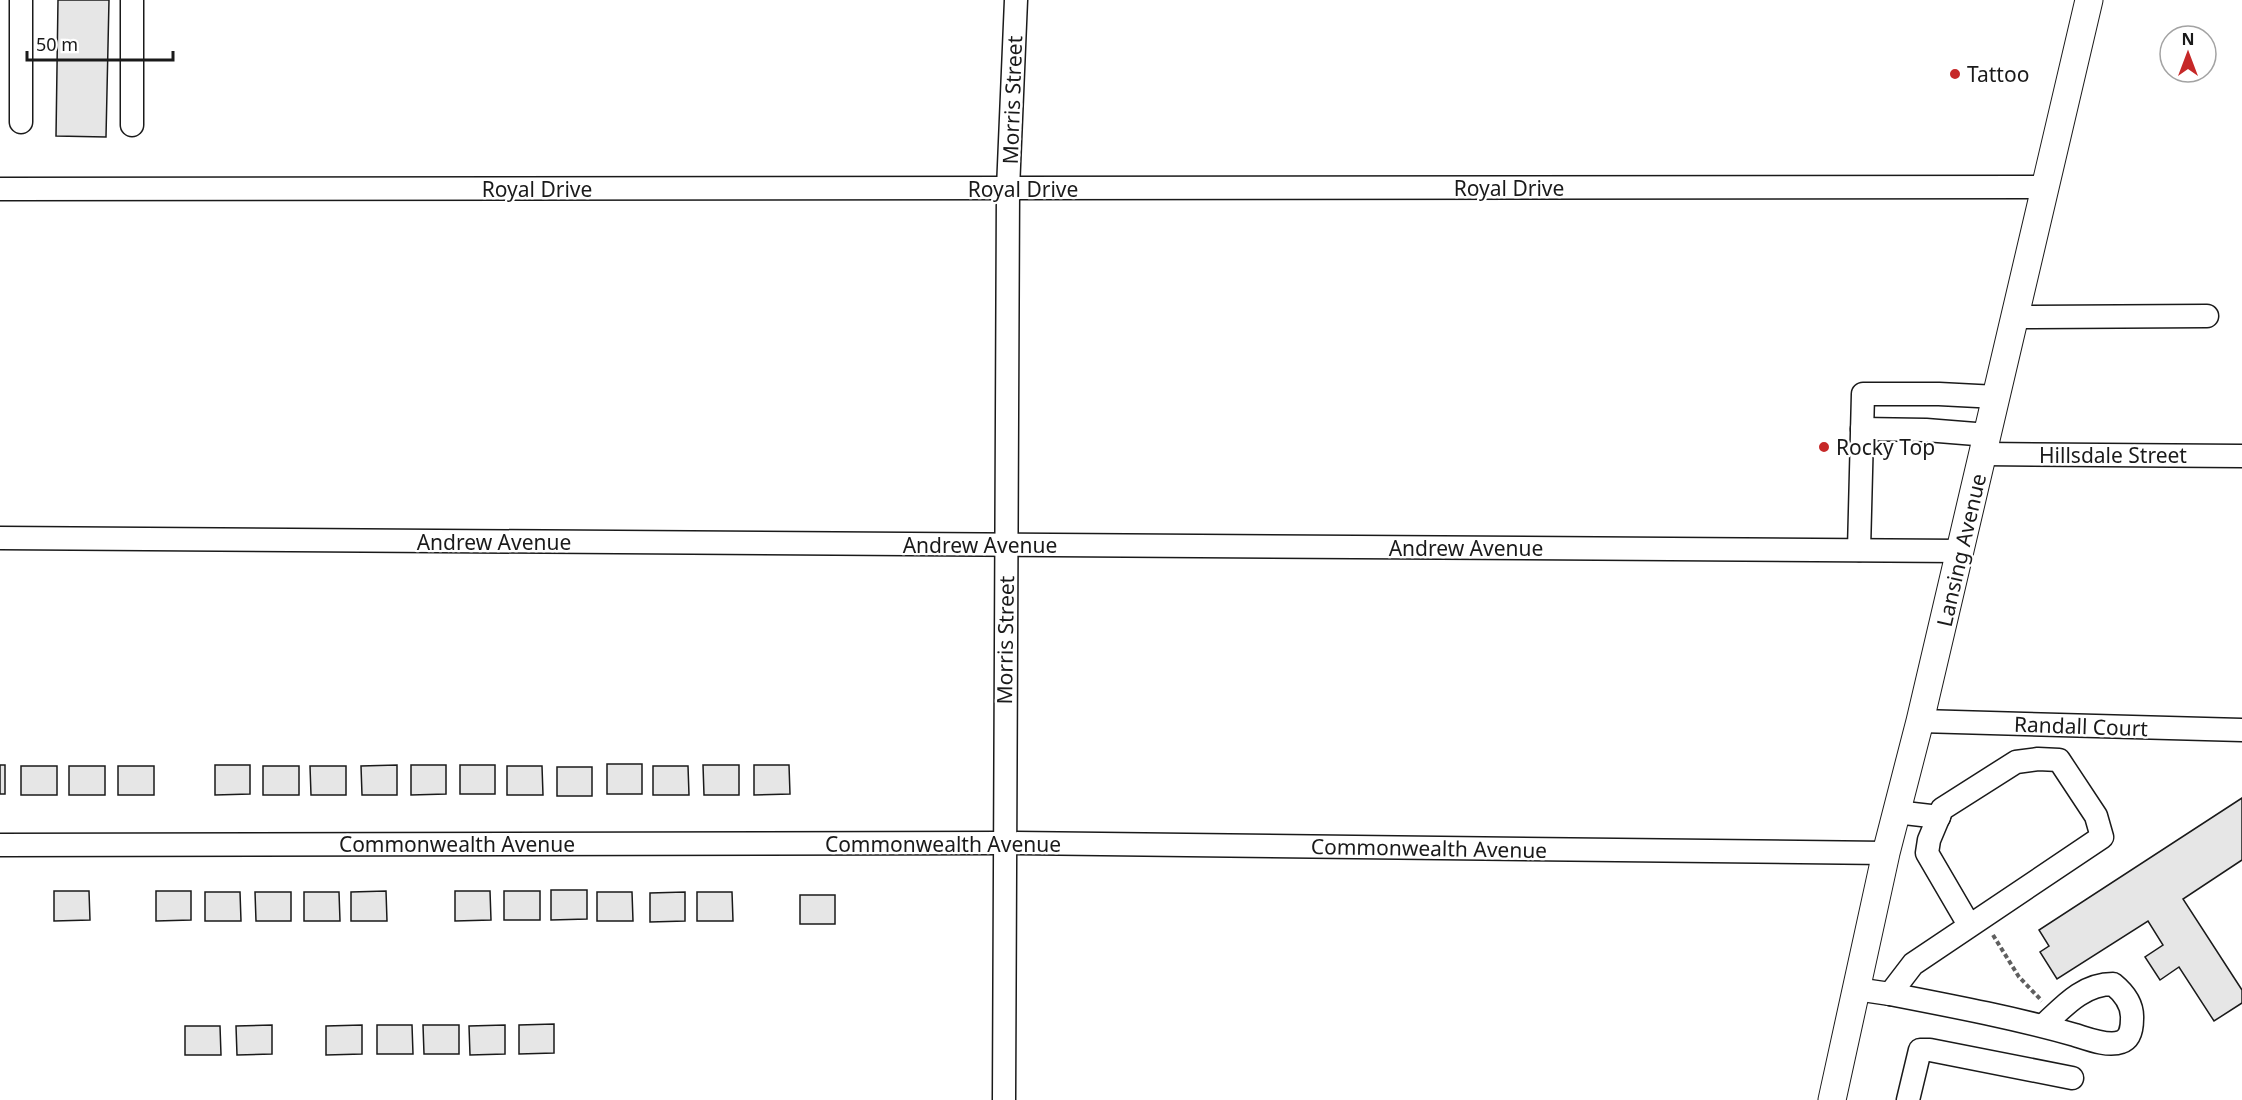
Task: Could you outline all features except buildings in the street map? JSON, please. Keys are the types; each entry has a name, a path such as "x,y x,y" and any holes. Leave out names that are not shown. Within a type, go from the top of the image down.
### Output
{"main road":[{"name":"Lansing Avenue","path":"1832,1100 1886,853 1961,550 2089,0"}],"street":[{"path":"21,0 21,122"},
{"path":"132,0 132,125"},
{"name":"Morris Street","path":"1004,1100 1008,189 1016,0"},
{"name":"Royal Drive","path":"0,189 2046,187"},
{"path":"2016,317 2207,316"},
{"path":"1859,550 1863,394 1997,397"},
{"name":"Hillsdale Street","path":"1862,429 1926,430 1986,444 2242,456"},
{"name":"Andrew Avenue","path":"0,538 1006,546 1961,550"},
{"name":"Randall Court","path":"1920,721 2242,730"},
{"path":"1890,994 1912,964 2102,837 2096,816 2059,760 2038,759 2016,762 1942,809 1929,840 1927,853 1969,925"},
{"path":"1896,812 1939,817"},
{"name":"Commonwealth Avenue","path":"0,844 1006,843 1886,853"},
{"path":"1856,989 2044,1015"},
{"path":"1908,1100 1920,1050 1930,1050 2072,1078"}],"path":[{"path":"1993,935 2044,1015"}],"place":[{"name":"Tattoo","path":"1955,74"},
{"name":"Rocky Top","path":"1824,447"}]}
